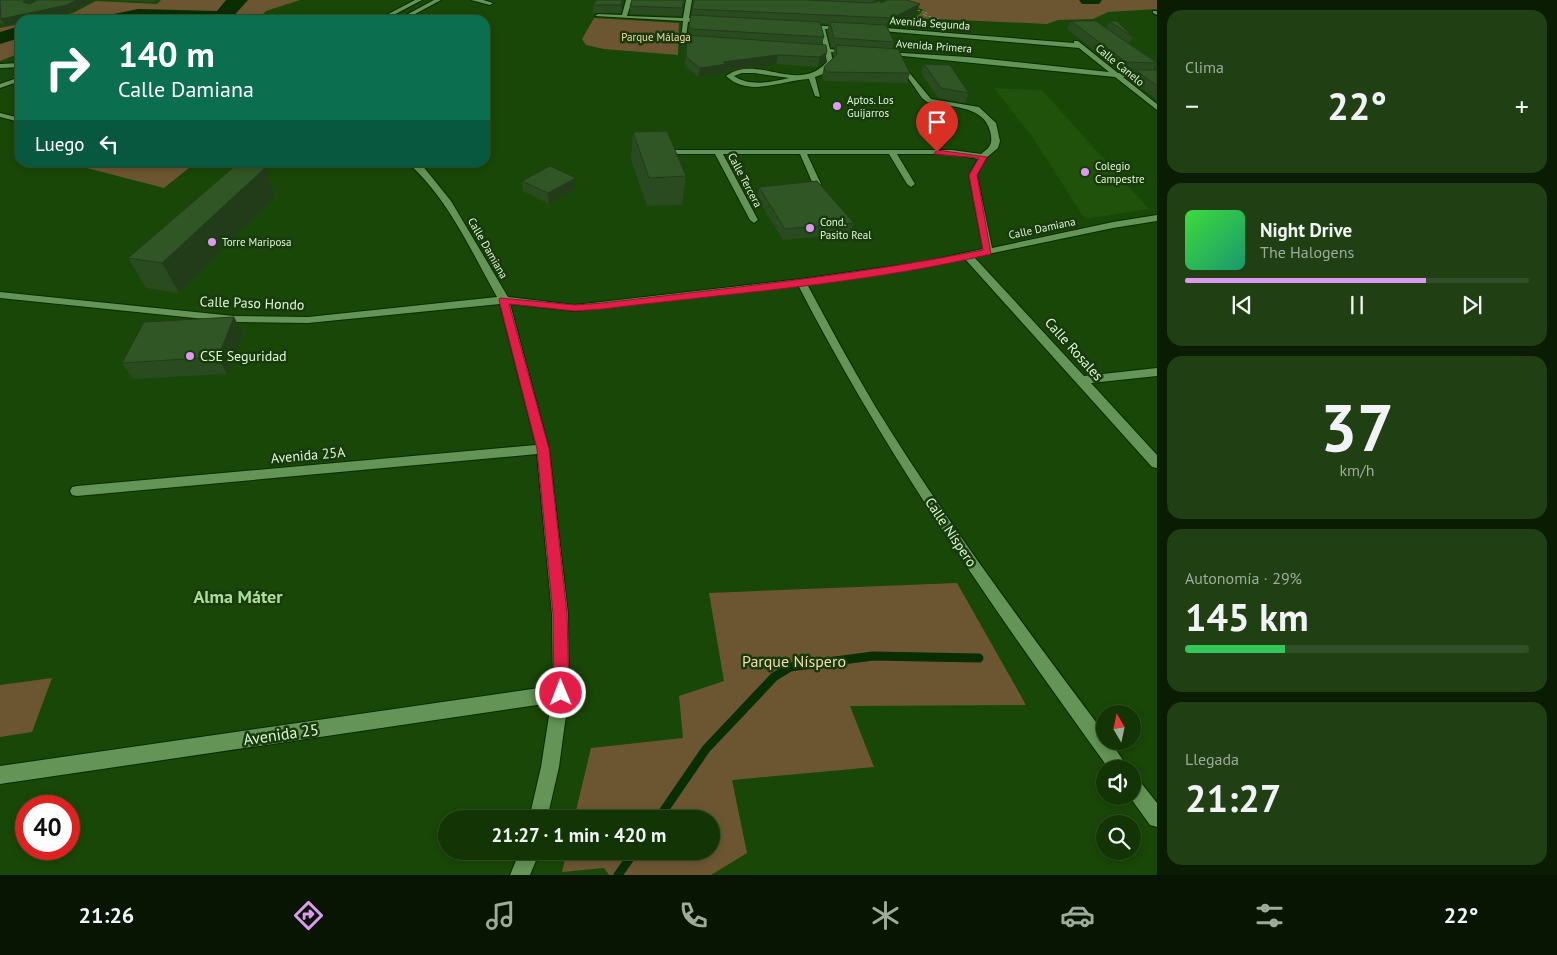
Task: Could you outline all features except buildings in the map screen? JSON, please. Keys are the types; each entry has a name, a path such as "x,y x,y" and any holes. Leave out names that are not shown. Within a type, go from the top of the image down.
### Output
{"street":[{"path":"390,15 420,0"},
{"path":"410,15 438,0"},
{"path":"474,0 490,2"},
{"path":"624,17 629,0"},
{"path":"689,0 683,38 690,42 710,44"},
{"path":"598,16 705,21"},
{"path":"793,25 856,28"},
{"path":"800,78 754,72 739,72 729,76 741,82 753,84 800,78 827,67 830,62 822,26"},
{"name":"Avenida Segunda","path":"865,29 984,36 1081,46"},
{"name":"Calle Canelo","path":"1070,37 1157,108"},
{"path":"807,49 862,52"},
{"name":"Avenida Primera","path":"880,53 968,59 1116,75 1157,76"},
{"path":"0,66 15,65"},
{"path":"1150,66 1157,71"},
{"path":"907,72 924,98 933,103 976,109 989,119 996,141 994,148 983,157 973,175 988,252"},
{"path":"811,75 818,96"},
{"path":"0,86 15,81"},
{"path":"0,115 15,119"},
{"name":"Calle Tercera","path":"717,151 754,220"},
{"path":"802,151 818,184"},
{"path":"664,152 952,152 983,157"},
{"path":"892,152 911,184"},
{"name":"Calle Damiana","path":"419,167 447,201 504,300 575,308 802,282 922,265 1113,225 1157,218"},
{"name":"Calle Rosales","path":"968,256 1157,463"},
{"name":"Calle Níspero","path":"802,282 832,343 945,525 1114,760"},
{"name":"Calle Paso Hondo","path":"0,294 234,318 308,320 504,300"},
{"path":"504,300 543,449 560,614 561,693 550,767 540,810"},
{"path":"1082,380 1157,372"},
{"name":"Avenida 25A","path":"77,491 543,449"},
{"name":"Avenida 25","path":"0,775 561,693"},
{"path":"1141,797 1157,818"},
{"path":"520,875 526,860"}],"path":[{"path":"910,8 927,13 923,15"}],"shaded area":[{"name":"Colegio Campestre","path":"994,88 1042,90 1149,209 1085,219 1031,135"}],"green space":[{"path":"161,0 300,0 266,11 262,15 63,15 73,13 96,1 157,4"},
{"path":"895,0 1157,0 1157,9 1108,12 1093,19 1058,20 1047,24 915,18 924,10"},
{"name":"Parque Málaga","path":"594,18 679,23 678,55 604,49 586,45 582,39"},
{"path":"15,25 15,55 0,61 0,28"},
{"path":"83,167 190,167 164,188"},
{"name":"Parque Níspero","path":"957,583 1026,705 850,706 874,767 732,780 747,853 711,875 609,875 604,868 562,872 565,860 720,860 720,810 576,810 591,748 683,738 679,696 724,681 709,593"},
{"path":"52,678 32,732 0,737 0,685"}],"waterway":[{"path":"224,15 235,1 239,0"},
{"path":"1088,0 1093,0"},
{"path":"0,38 15,34"},
{"path":"664,810 706,749 774,677 790,667 873,656 979,658"},
{"path":"618,875 629,860"}],"place":[{"name":"Aptos. Los Guijarros","path":"837,106"},
{"name":"Colegio Campestre","path":"1085,172"},
{"name":"Cond. Pasito Real","path":"810,228"},
{"name":"Torre Mariposa","path":"212,242"},
{"name":"CSE Seguridad","path":"190,356"}],"district":[{"name":"Alma Máter","path":"238,596"}],"route":[{"path":"561,693 560,614 543,449 504,300 575,308 603,306 802,282 922,265 988,252 973,175 983,157 952,152 937,152"}]}
